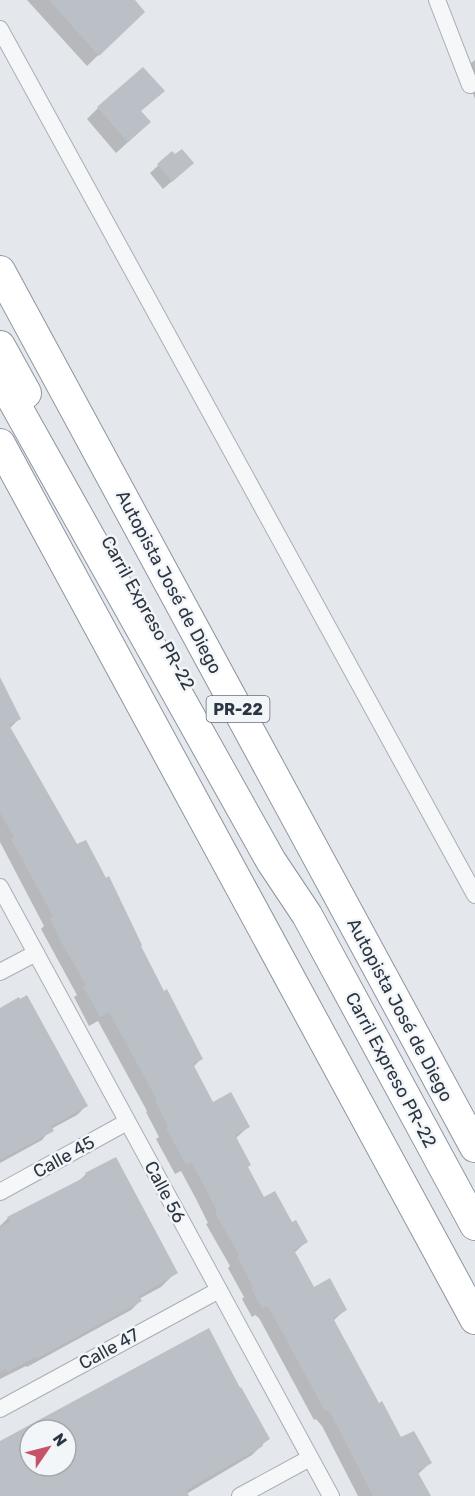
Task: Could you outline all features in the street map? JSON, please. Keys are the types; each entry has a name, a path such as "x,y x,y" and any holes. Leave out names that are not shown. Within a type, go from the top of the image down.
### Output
{"highway":[{"name":"Autopista José de Diego","path":"0,271 475,1147"},
{"name":"Carril Expreso PR-22","path":"0,346 282,852 307,915"},
{"name":"Carril Expreso PR-22","path":"0,377 271,861 307,915 475,1226"},
{"path":"0,444 475,1319"}],"street":[{"path":"437,0 470,85"},
{"path":"0,29 475,895"},
{"name":"Calle 56","path":"0,887 331,1496"},
{"path":"0,972 36,953"},
{"name":"Calle 45","path":"0,1192 128,1122"},
{"name":"Calle 47","path":"0,1409 219,1290"},
{"path":"240,1496 310,1458"}],"building":[{"path":"49,0 135,0 145,12 99,56"},
{"path":"143,67 165,91 141,111 151,122 128,142 97,107"},
{"path":"182,149 194,163 172,182 157,164 172,151 175,154"},
{"path":"0,677 21,719 9,725 77,844 86,840 106,878 109,876 164,991 167,989 203,1059 193,1064 213,1102 231,1092 250,1127 235,1135 264,1197 275,1191 292,1222 296,1220 308,1242 294,1250 314,1287 330,1278 347,1310 333,1318 379,1403 382,1401 401,1437 414,1431 432,1463 417,1471 431,1496 373,1496 332,1416 327,1410 325,1411 269,1308 266,1306 262,1308 251,1288 253,1287 237,1256 239,1255 215,1213 217,1212 206,1189 191,1162 186,1165 166,1128 168,1126 155,1101 157,1100 109,1012 100,1017 83,986 86,985 50,918 53,916 11,839 14,837 0,813"},
{"path":"27,995 88,1106 51,1126 54,1131 0,1160 0,1008"},
{"path":"116,1157 178,1273 139,1296 142,1301 36,1359 35,1357 8,1372 6,1369 0,1372 0,1227 10,1222 7,1217 87,1176 85,1173"},
{"path":"209,1328 270,1439 262,1444 263,1446 186,1490 189,1496 0,1496 0,1441 18,1431 18,1478 78,1478 78,1418 43,1418"}]}
